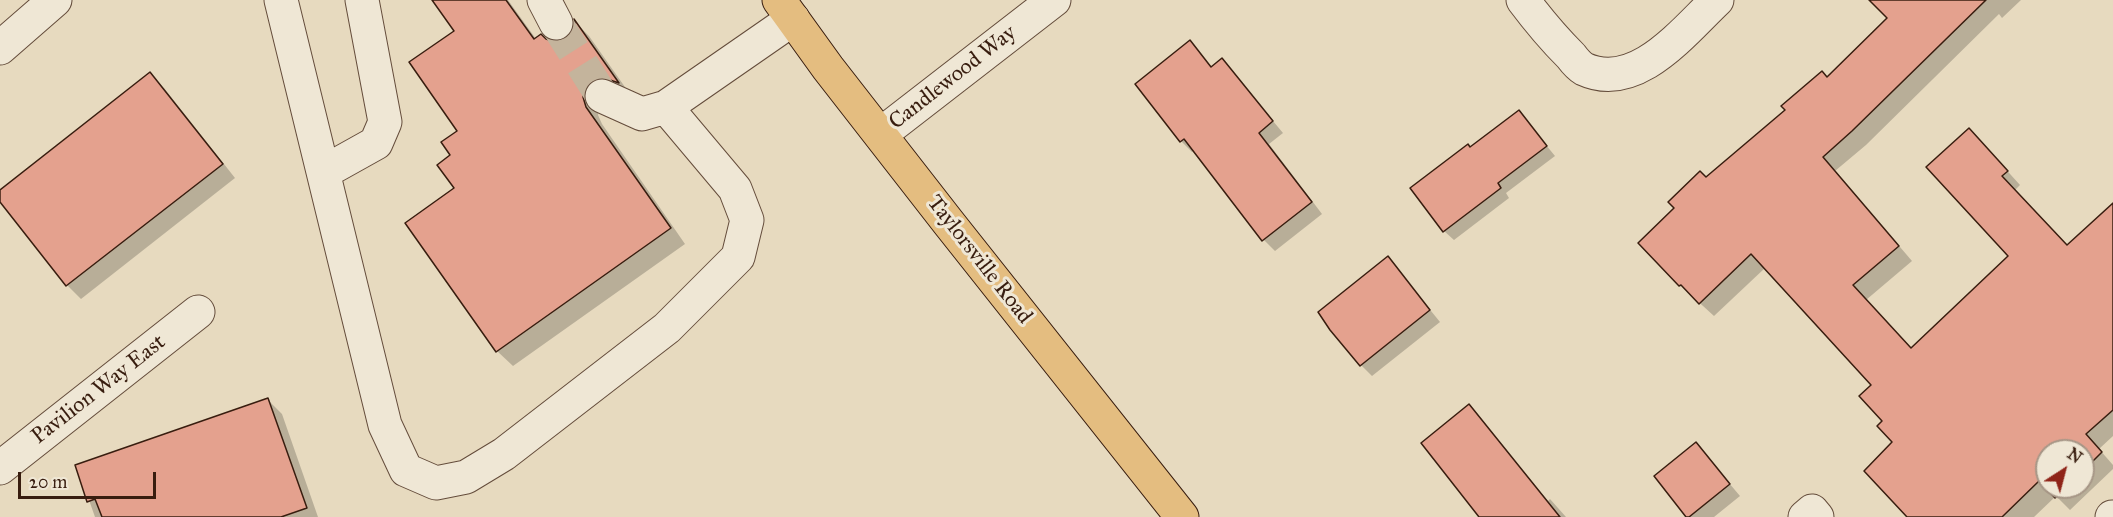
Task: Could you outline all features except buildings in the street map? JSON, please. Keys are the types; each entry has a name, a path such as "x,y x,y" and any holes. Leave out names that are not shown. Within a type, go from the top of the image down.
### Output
{"main road":[{"name":"Taylorsville Road","path":"786,9 828,68 948,222 1182,517"}],"street":[{"path":"0,48 55,0"},
{"path":"281,0 386,425 406,470 436,483 466,477 504,454 667,328 738,257 747,220 735,189 666,107"},
{"path":"324,172 376,143 385,122 362,0"},
{"name":"Candlewood Way","path":"881,134 1054,0"},
{"path":"1523,0 1552,37 1582,68 1610,75 1626,74 1658,56 1717,0"},
{"path":"602,96 642,114 666,107 786,9"},
{"name":"Pavilion Way East","path":"0,468 198,312"},
{"path":"1805,517 1812,511 1817,517"}],"tunnel":[{"path":"556,23 602,96"}]}
